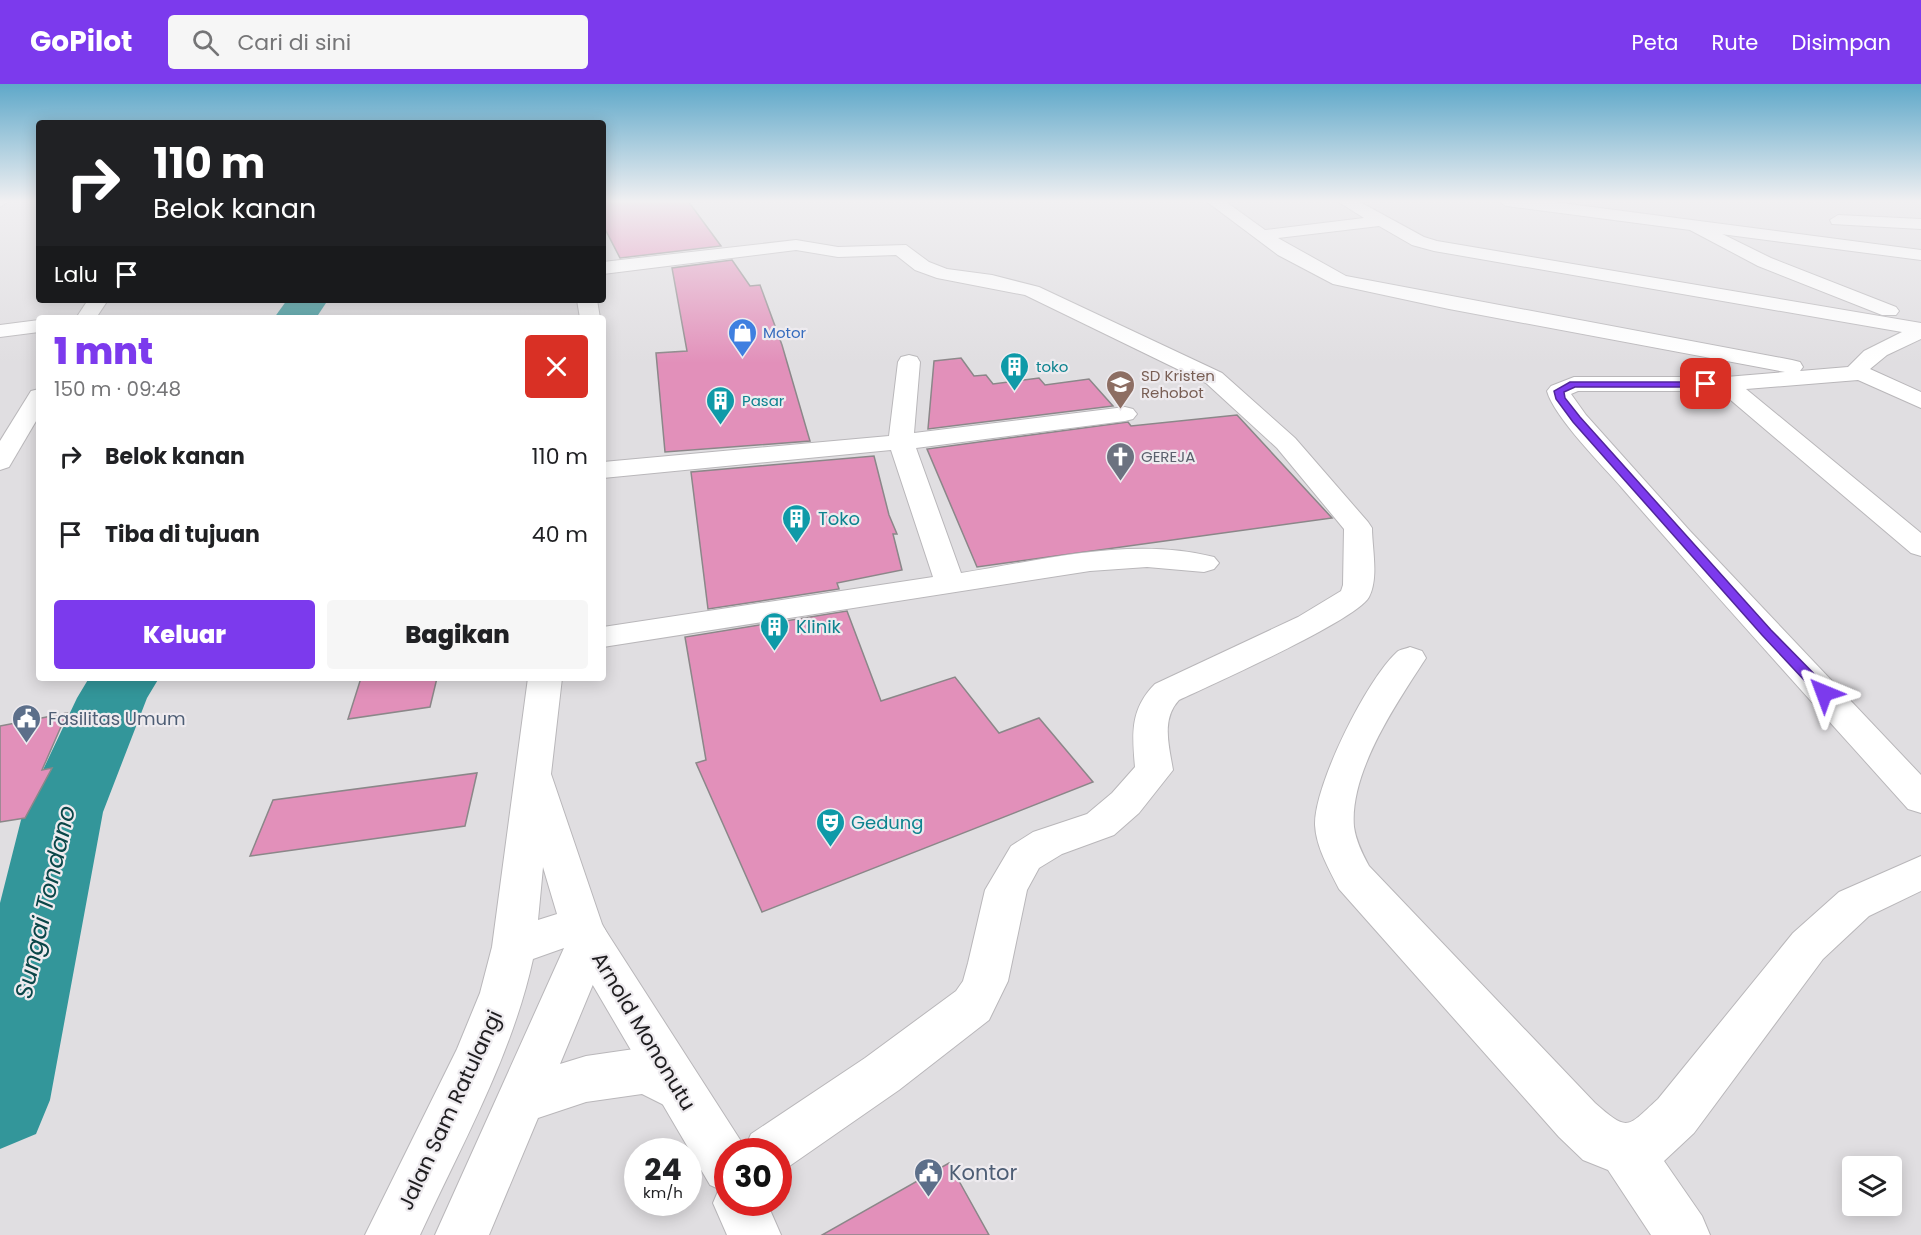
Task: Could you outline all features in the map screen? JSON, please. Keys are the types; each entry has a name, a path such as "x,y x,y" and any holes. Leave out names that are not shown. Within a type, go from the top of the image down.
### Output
{"street":[{"path":"606,268 714,255"},
{"path":"789,1138 924,1044 978,1000 993,959 999,910 1013,874 1027,855 1042,845 1094,829 1130,799 1155,770 1149,720 1156,701 1167,692 1309,624 1354,596 1358,585 1358,528 1286,442 1214,378 1032,291 992,281 944,274 922,266 907,255"},
{"path":"1292,255 1340,280 1449,303 1848,374 1921,401"},
{"path":"1476,255 1921,330"},
{"path":"1749,255 1921,324"},
{"path":"0,331 36,326"},
{"path":"1921,330 1874,354 1859,368 1848,374 1726,384 1574,384 1559,391 1561,399 1577,420 1680,537 1921,799"},
{"path":"909,362 902,442 950,583"},
{"path":"1726,384 1921,547"},
{"path":"0,462 36,401"},
{"path":"606,470 902,442 1125,414"},
{"path":"606,637 950,583 1146,556 1177,557 1204,563"},
{"path":"1410,658 1383,695 1353,749 1334,812 1335,832 1344,857 1354,877 1587,1131 1601,1142 1625,1150 1647,1143 1676,1116 1808,946 1854,904 1921,872"},
{"name":"Jalan Sam Ratulangi","path":"392,1235 477,1059 500,1003 514,947 532,769 545,681"},
{"name":"Jalan Sam Ratulangi","path":"532,769 585,933"},
{"path":"514,947 585,933"},
{"path":"462,1235 520,1100 585,933"},
{"name":"Arnold Mononutu","path":"585,933 714,1145"},
{"path":"520,1100 586,1079 648,1070 678,1089"},
{"path":"1625,1150 1683,1235"},
{"path":"746,1216 754,1235"}],"building":[{"path":"618,255 648,255 620,258"},
{"path":"732,260 750,286 760,285 782,345 810,441 665,452 656,353 687,351 672,268"},
{"name":"toko","path":"961,358 974,376 986,375 993,384 1039,378 1045,385 1089,379 1113,406 928,429 934,361"},
{"name":"GEREJA","path":"1237,415 1332,518 977,567 927,449 1128,422 1131,426"},
{"name":"Toko","path":"874,456 889,515 897,534 893,534 902,570 837,583 839,589 708,609 691,472"},
{"name":"Gedung","path":"847,611 881,701 955,677 999,733 1039,718 1093,782 762,912 696,763 706,760 685,637"},
{"path":"360,681 436,681 430,707 348,719"},
{"path":"67,713 42,770 52,768 25,818 0,822 0,726"},
{"path":"477,773 465,826 250,856 273,800"},
{"name":"Kontor","path":"949,1163 989,1235 822,1235"}],"waterway":[{"name":"Sungai Tondano","path":"297,315 306,303"},
{"name":"Sungai Tondano","path":"0,1100 63,812 112,698 123,681"}],"place":[{"name":"Motor","path":"742,358"},
{"name":"toko","path":"1015,392"},
{"name":"SD Kristen Rehobot","path":"1120,410"},
{"name":"Pasar","path":"721,426"},
{"name":"GEREJA","path":"1120,482"},
{"name":"Toko","path":"797,544"},
{"name":"Klinik","path":"775,652"},
{"name":"Fasilitas Umum","path":"27,744"},
{"name":"Gedung","path":"830,848"},
{"name":"Kontor","path":"928,1198"}],"route":[{"path":"1706,384 1574,384 1559,391 1561,399 1577,420 1766,633 1824,693"}]}
